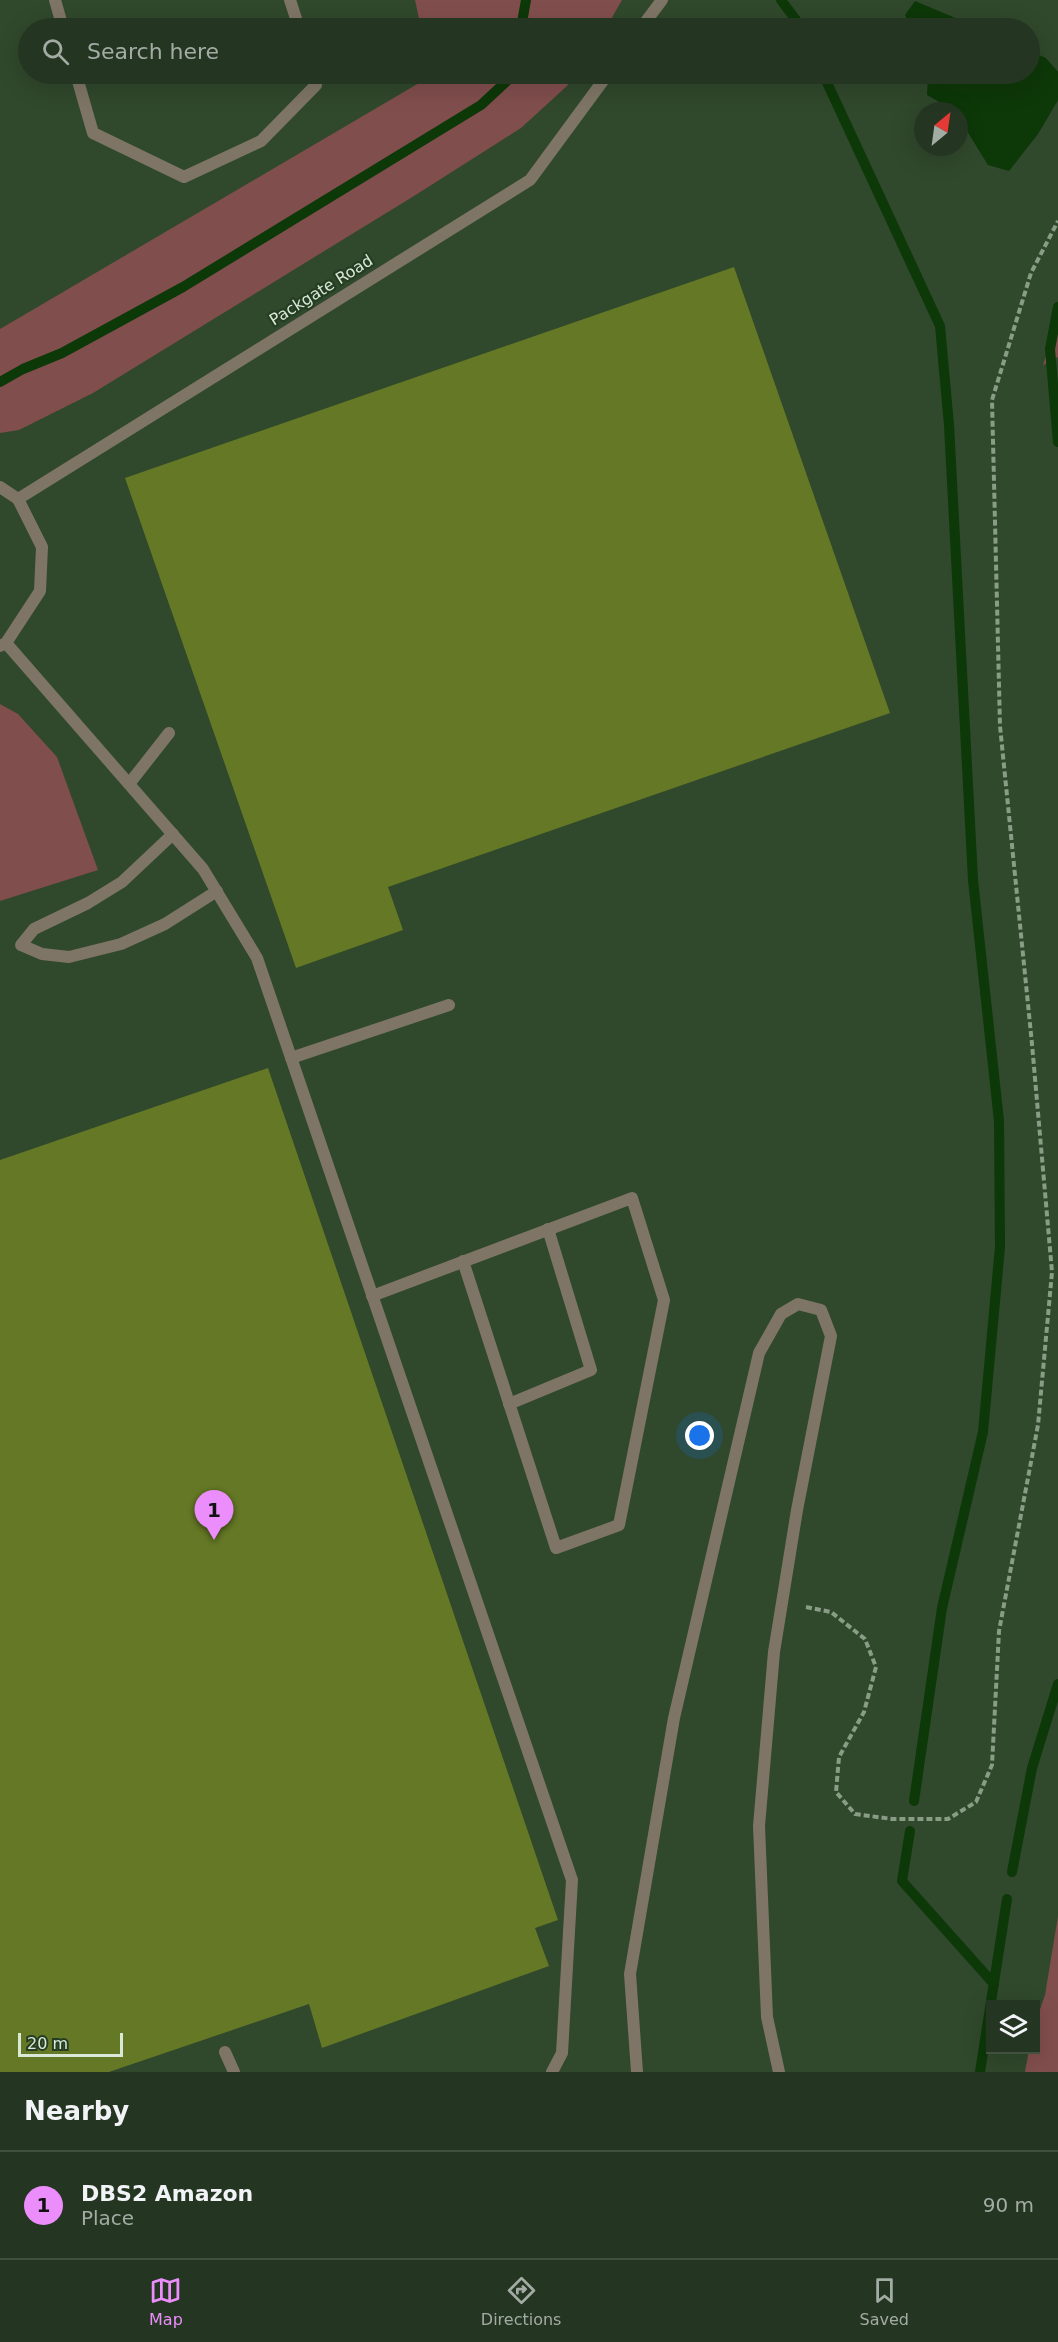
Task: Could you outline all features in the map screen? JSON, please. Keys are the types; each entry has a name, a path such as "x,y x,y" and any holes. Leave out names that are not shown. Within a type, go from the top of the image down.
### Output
{"street":[{"path":"55,0 60,18"},
{"path":"290,0 296,18"},
{"path":"648,18 662,0"},
{"path":"79,84 93,133 184,177 261,141 316,84"},
{"name":"Packgate Road","path":"18,499 530,180 601,84"},
{"path":"0,487 18,499 42,547 40,591 3,644 203,868 257,958 572,1880 562,2053 552,2072"},
{"path":"129,784 169,733"},
{"path":"173,834 122,882 88,903 34,929 21,945 42,954 69,957 122,944 165,924 217,891"},
{"path":"291,1058 449,1005"},
{"path":"372,1296 463,1261 632,1198 664,1300 620,1525 556,1548 463,1261"},
{"path":"509,1404 591,1370 548,1229"},
{"path":"637,2072 630,1974 674,1718 759,1353 781,1314 798,1304 821,1310 831,1336 797,1510 774,1652 759,1826 767,2016 778,2072"},
{"path":"225,2052 234,2072"}],"path":[{"path":"782,1602 831,1612 865,1639 876,1667 864,1712 839,1756 836,1792 855,1814 892,1819 948,1819 976,1802 992,1765 999,1631 1038,1425 1052,1272 1000,726 992,400 1031,273 1058,221"}],"shaded area":[{"path":"415,0 622,0 612,18 419,18"},
{"path":"915,1 955,18 906,18 905,15"},
{"path":"1040,55 1046,58 1058,72 1058,100 1038,134 1009,171 988,165 968,133 968,102 939,102 927,95 928,84 1040,84"},
{"path":"417,84 568,84 521,128 414,196 93,393 19,430 0,433 0,329"},
{"path":"1058,322 1058,357 1043,365"},
{"path":"0,704 18,714 57,757 98,870 0,901"},
{"path":"1058,1916 1058,2072 1025,2072 1028,2054 1040,2054 1040,2009 1045,1995"}],"building":[{"path":"734,267 890,713 388,887 403,930 296,968 125,478"},
{"path":"268,1068 558,1920 535,1928 549,1966 322,2048 309,2004 109,2072 0,2072 0,1160"}],"waterway":[{"path":"523,18 526,0"},
{"path":"781,0 794,18"},
{"path":"0,382 23,369 62,353 183,287 481,105 504,84"},
{"path":"828,84 940,326 949,425 973,880 999,1121 1000,1247 983,1432 942,1608 914,1801"},
{"path":"1058,307 1050,349 1058,442"},
{"path":"1012,1872 1032,1768 1058,1684"},
{"path":"910,1831 902,1881 994,1984"},
{"path":"980,2072 1007,1899"}],"place":[{"name":"DBS2 Amazon","path":"214,1540"}]}
